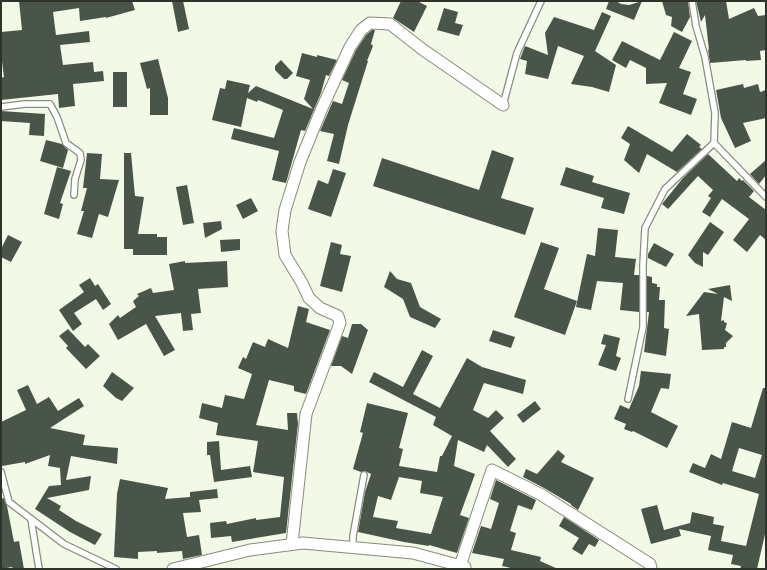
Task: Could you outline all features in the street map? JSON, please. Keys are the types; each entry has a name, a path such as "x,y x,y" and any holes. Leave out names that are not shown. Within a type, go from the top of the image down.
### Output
{"street":[{"path":"292,544 306,414 340,323 338,316 320,308 309,298 285,255 282,231 285,210 300,162 322,108 350,47 361,30 370,23 390,24 422,50 502,105"},
{"path":"173,569 250,550 303,542 413,553 463,567 492,470 540,494 650,564 651,569"}],"lane":[{"path":"502,105 517,53 541,1"},
{"path":"628,399 642,327 642,264 645,228 665,189 714,144 715,113 705,57 696,26 692,1"},
{"path":"1,107 25,104 50,104 57,117 66,143 80,153 81,160 75,179 74,195"},
{"path":"714,144 766,197"},
{"path":"1,472 9,502 64,544 116,569"},
{"path":"353,547 353,536 364,474"},
{"path":"31,519 39,569"}],"building":[{"path":"19,1 132,1 135,10 106,18 80,21 79,8 53,12 56,35 89,31 90,42 60,45 63,65 93,62 94,72 103,71 104,81 73,84 75,106 59,108 58,94 1,100 1,78 4,77 1,54 1,32 22,30"},
{"path":"172,1 183,1 189,29 178,32"},
{"path":"401,1 417,1 427,6 414,32 393,18"},
{"path":"609,1 616,1 621,4 629,5 642,1 634,20 606,9"},
{"path":"662,1 688,1 690,17 682,32 671,26 672,17 666,15"},
{"path":"696,1 726,1 729,19 754,8 758,16 766,15 766,50 760,51 761,60 710,63 705,15 701,22"},
{"path":"444,8 458,12 455,23 463,25 459,36 437,30"},
{"path":"602,12 611,16 595,51 616,65 609,92 592,87 571,84 584,56 558,46 548,79 525,74 527,61 520,59 525,46 548,55 545,33 554,17 594,30"},
{"path":"372,30 375,30 371,44 373,46 348,125 339,164 327,161 334,134 320,131 333,101 342,104 349,83 342,80 356,50 366,35"},
{"path":"674,32 692,41 679,68 691,72 683,94 697,99 691,115 659,103 667,83 646,84 646,68 630,60 626,68 612,60 622,41 660,60"},
{"path":"302,53 337,60 329,76 326,75 321,93 305,131 301,130 286,183 272,180 279,151 231,139 234,128 274,138 283,110 258,100 257,102 247,98 241,127 212,120 220,88 225,89 227,80 250,85 248,93 256,86 313,109 304,99 310,80 296,76"},
{"path":"158,59 168,98 168,115 150,115 150,88 147,89 140,63"},
{"path":"281,60 293,73 287,79 284,79 275,70 275,66"},
{"path":"113,72 127,72 127,107 113,107"},
{"path":"743,84 744,88 758,84 760,92 766,90 766,118 743,123 751,141 735,148 721,118 716,90"},
{"path":"1,111 45,114 44,136 29,135 30,123 1,121"},
{"path":"628,126 672,152 687,134 701,145 699,147 702,149 677,172 647,154 639,173 624,160 630,144 621,138"},
{"path":"46,140 62,144 68,150 63,168 40,161"},
{"path":"492,150 514,158 501,198 534,208 525,235 373,186 382,158 479,190"},
{"path":"87,153 102,154 100,179 119,180 108,217 99,214 92,238 77,234 84,211 81,211 87,188 83,188"},
{"path":"124,153 131,153 135,196 144,197 138,234 157,234 157,237 167,237 167,255 133,255 133,249 124,249"},
{"path":"708,154 737,181 739,178 742,181 743,180 754,191 749,197 766,210 766,240 760,235 747,252 733,240 749,219 722,199 710,217 702,212 711,198 708,196 713,190 698,176 668,209 662,204 683,178"},
{"path":"766,160 766,175 759,184 750,174"},
{"path":"57,167 71,171 60,203 63,204 59,219 44,214"},
{"path":"566,167 594,176 592,182 630,193 624,214 601,208 604,198 560,185"},
{"path":"333,169 346,173 331,217 308,209 318,180 328,184"},
{"path":"187,185 194,223 183,225 176,187"},
{"path":"251,198 258,211 243,219 236,205"},
{"path":"221,221 222,229 205,238 203,223"},
{"path":"710,222 724,232 708,255 703,252 703,267 695,263 688,255"},
{"path":"598,228 618,230 615,257 636,259 634,275 639,275 639,312 620,310 623,283 597,281 591,310 576,307 587,254 595,256"},
{"path":"8,235 22,242 11,262 1,257 1,249"},
{"path":"240,239 240,250 221,252 220,240"},
{"path":"331,242 342,245 340,254 351,256 342,292 320,286"},
{"path":"541,242 559,248 544,289 577,301 565,335 514,317"},
{"path":"654,243 674,254 666,267 648,258 648,254"},
{"path":"185,261 185,263 227,261 228,287 198,289 201,313 191,314 193,330 183,331 181,313 155,316 175,350 164,356 146,324 118,340 109,324 118,315 120,318 136,307 133,301 139,296 137,294 151,288 153,293 174,290 169,264"},
{"path":"390,271 397,279 411,283 420,307 441,319 435,328 410,317 403,299 384,287"},
{"path":"647,276 652,277 652,283 657,284 657,287 660,287 659,300 665,300 664,328 669,329 666,356 644,352 649,312 647,312"},
{"path":"90,278 95,286 98,284 111,304 103,310 96,299 74,313 82,324 73,331 59,310 84,292 79,285"},
{"path":"730,285 732,301 724,297 721,321 724,320 724,322 727,323 725,330 733,336 726,343 726,347 724,347 724,349 702,350 699,314 686,316 704,292 718,294 708,289"},
{"path":"298,306 309,309 306,322 330,330 306,394 294,391 294,386 269,380 256,425 288,430 287,413 297,413 298,424 286,533 232,542 231,536 211,538 210,523 226,521 227,524 256,518 256,520 280,517 284,477 253,472 258,441 216,435 218,423 199,418 202,403 222,408 225,395 244,399 252,374 238,368 243,357 246,359 253,342 265,347 268,339 288,348"},
{"path":"352,324 361,324 368,330 352,374 341,366 331,366 342,336 348,338"},
{"path":"68,329 85,347 88,344 100,356 86,369 66,348 68,346 59,336"},
{"path":"493,330 515,337 511,348 489,341"},
{"path":"604,334 620,338 616,356 621,358 616,371 598,365 606,345 601,344"},
{"path":"422,350 433,356 413,394 440,408 467,358 482,367 526,380 523,394 484,383 473,410 488,418 496,410 504,418 490,431 516,459 508,467 487,445 484,452 458,440 454,466 475,474 460,515 469,518 457,553 429,545 404,542 358,532 365,492 371,474 365,471 361,472 353,469 363,433 360,432 367,403 408,413 399,448 403,449 399,466 437,472 440,456 442,456 452,436 433,425 436,417 369,382 374,372 403,387","holes":["399,477 422,481 420,493 443,497 431,534 396,528 398,521 373,517 378,496 391,500"]},
{"path":"641,371 671,374 669,389 661,388 651,412 678,426 667,448 633,431 624,429 626,424 614,419 620,405 629,409 639,386"},
{"path":"112,372 134,388 122,401 116,398 103,386"},
{"path":"28,385 37,404 49,397 58,411 79,398 84,406 50,428 85,435 83,445 118,448 117,464 71,456 66,480 91,476 89,490 47,498 61,506 59,510 76,521 102,534 95,545 70,532 35,509 49,486 61,485 60,468 48,466 50,455 25,464 25,462 2,466 1,422 26,410 17,390"},
{"path":"763,388 766,388 766,530 757,569 740,569 741,566 731,564 733,555 708,550 711,536 679,529 681,536 651,544 641,509 657,505 664,530 690,523 692,512 714,517 713,524 724,526 721,541 746,546 759,494 723,483 722,485 689,472 693,463 705,468 711,454 721,459 732,422 751,428","holes":["739,448 762,455 755,478 732,471"]},
{"path":"535,401 541,409 523,423 517,415"},
{"path":"219,441 221,470 250,466 252,477 214,482 210,455 207,455 207,442"},
{"path":"558,450 565,456 561,462 594,478 578,510 571,504 523,477 526,469 537,474"},
{"path":"120,479 168,488 165,499 190,497 190,492 217,489 218,498 199,500 201,512 183,513 187,537 199,535 202,555 183,559 182,551 157,553 157,551 138,552 138,559 114,557 117,494"},
{"path":"496,480 536,500 532,510 518,505 510,531 516,533 511,550 541,557 540,561 558,569 515,569 502,566 504,559 472,553 481,526 491,529 499,503 490,499"},
{"path":"4,498 14,542 19,541 24,569 13,569 12,567 1,569 1,499"},
{"path":"564,517 599,540 595,547 589,544 582,555 572,549 579,538 559,526"}]}
